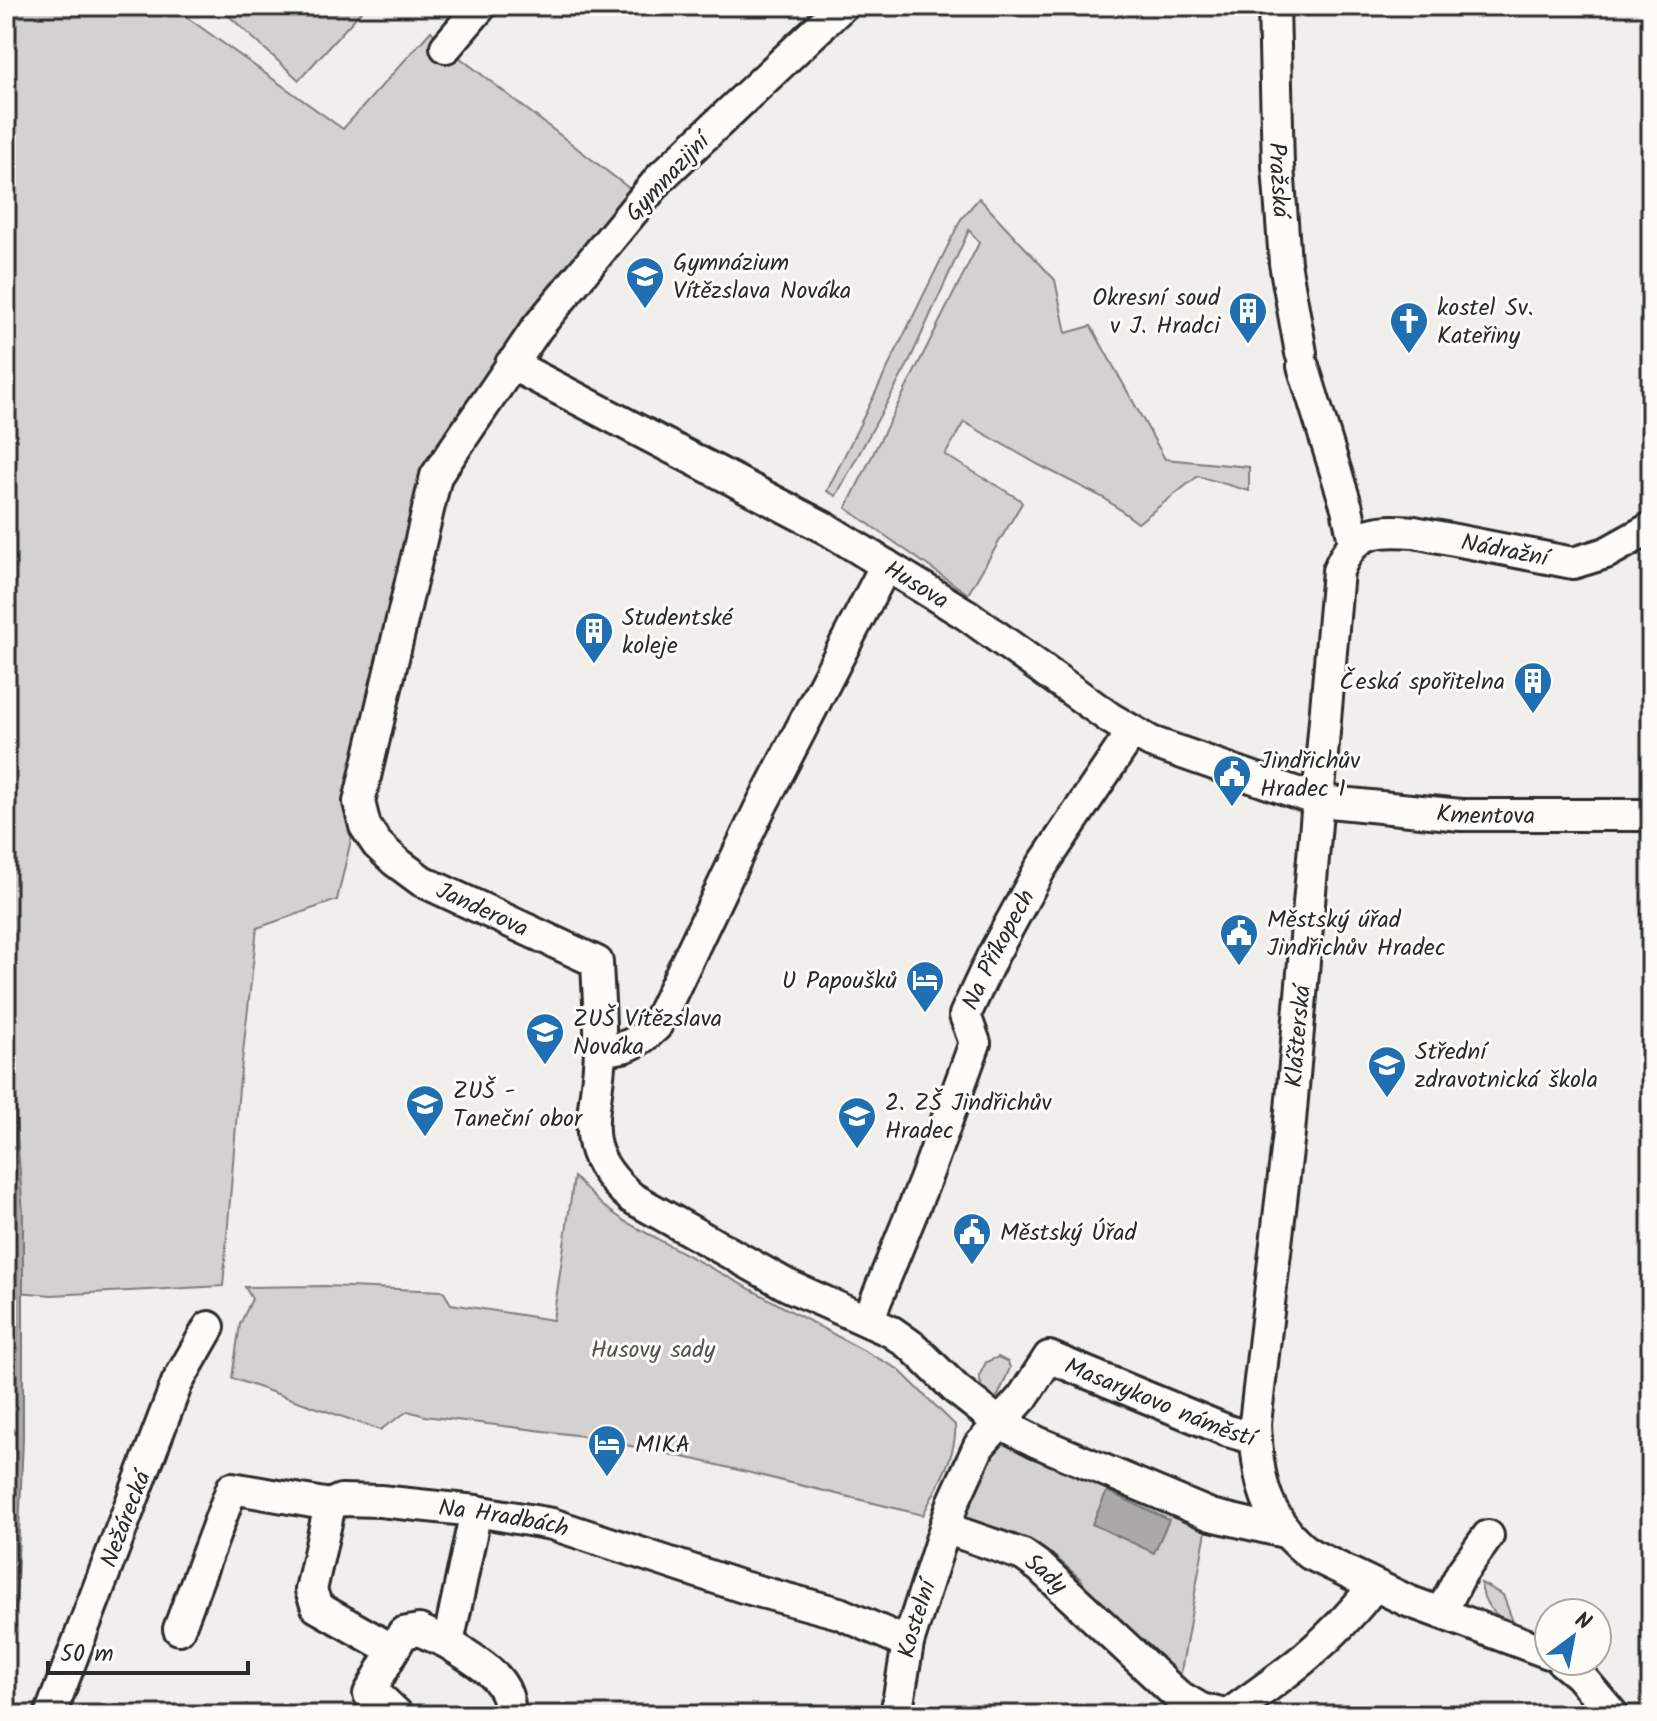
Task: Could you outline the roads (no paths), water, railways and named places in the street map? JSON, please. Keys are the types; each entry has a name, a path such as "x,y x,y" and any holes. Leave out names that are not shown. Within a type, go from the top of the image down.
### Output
{"street":[{"path":"446,47 481,6"},
{"name":"Gymnazijní","path":"511,364 661,177 842,6"},
{"name":"Pražská","path":"1274,6 1279,180 1285,263 1302,360 1347,508 1354,542"},
{"name":"Husova","path":"511,364 772,499 886,565 967,615 1132,732 1151,742 1320,801"},
{"name":"Janderova","path":"511,364 436,476 359,802 365,826 377,844 422,881 597,962 600,1049 591,1126 592,1142 610,1179 632,1198 787,1285 868,1320"},
{"name":"Nádražní","path":"1354,542 1375,532 1402,531 1573,563 1606,553 1651,528"},
{"name":"Klášterská","path":"1256,1439 1255,1423 1289,1133 1338,571 1354,542"},
{"path":"600,1049 619,1049 639,1042 656,1026 759,810 886,565"},
{"name":"Na Příkopech","path":"868,1320 925,1180 975,1043 965,1015 992,957 1040,869 1132,732"},
{"name":"Kmentova","path":"1320,801 1461,815 1651,815"},
{"name":"Masarykovo náměstí","path":"868,1320 913,1347 956,1389 998,1422 1037,1442 1211,1515 1284,1532"},
{"name":"Nežárecká","path":"50,1715 177,1383 209,1327"},
{"name":"Masarykovo náměstí","path":"998,1422 1023,1397 1049,1357 1228,1431 1256,1439 1261,1482 1284,1532 1310,1554 1374,1586 1533,1647"},
{"path":"945,1528 979,1446 998,1422"},
{"name":"Na Hradbách","path":"179,1629 232,1488 330,1505 341,1500 380,1501 476,1511 552,1524 743,1587 839,1613 908,1643"},
{"path":"330,1505 311,1590 312,1599 317,1607 393,1650"},
{"path":"448,1643 476,1511"},
{"name":"Kostelní","path":"896,1715 908,1643 945,1528"},
{"name":"Sady","path":"945,1528 1023,1555 1040,1567 1177,1695 1201,1709 1226,1715"},
{"path":"1441,1613 1462,1572 1488,1536"},
{"path":"1226,1715 1303,1662 1348,1620 1374,1586"},
{"path":"398,1715 381,1699 369,1694 403,1633 419,1630 448,1643 495,1675 510,1698 509,1715"},
{"path":"1578,1677 1613,1715"}],"place":[{"name":"Gymnázium Vítězslava Nováka","path":"645,310"},
{"name":"Okresní soud v J. Hradci","path":"1248,345"},
{"name":"kostel Sv. Kateřiny","path":"1409,355"},
{"name":"Studentské koleje","path":"594,665"},
{"name":"Česká spořitelna","path":"1533,715"},
{"name":"Jindřichův Hradec 1","path":"1232,808"},
{"name":"Městský úřad Jindřichův Hradec","path":"1239,967"},
{"name":"U Papoušků","path":"925,1014"},
{"name":"ZUŠ Vítězslava Nováka","path":"545,1066"},
{"name":"Střední zdravotnická škola","path":"1387,1099"},
{"name":"ZUŠ - Taneční obor","path":"425,1138"},
{"name":"2. ZŠ Jindřichův Hradec","path":"857,1150"},
{"name":"Městský Úřad","path":"972,1266"},
{"name":"MIKA","path":"607,1478"}],"park label":[{"name":"Husovy sady","path":"653,1349"}]}
